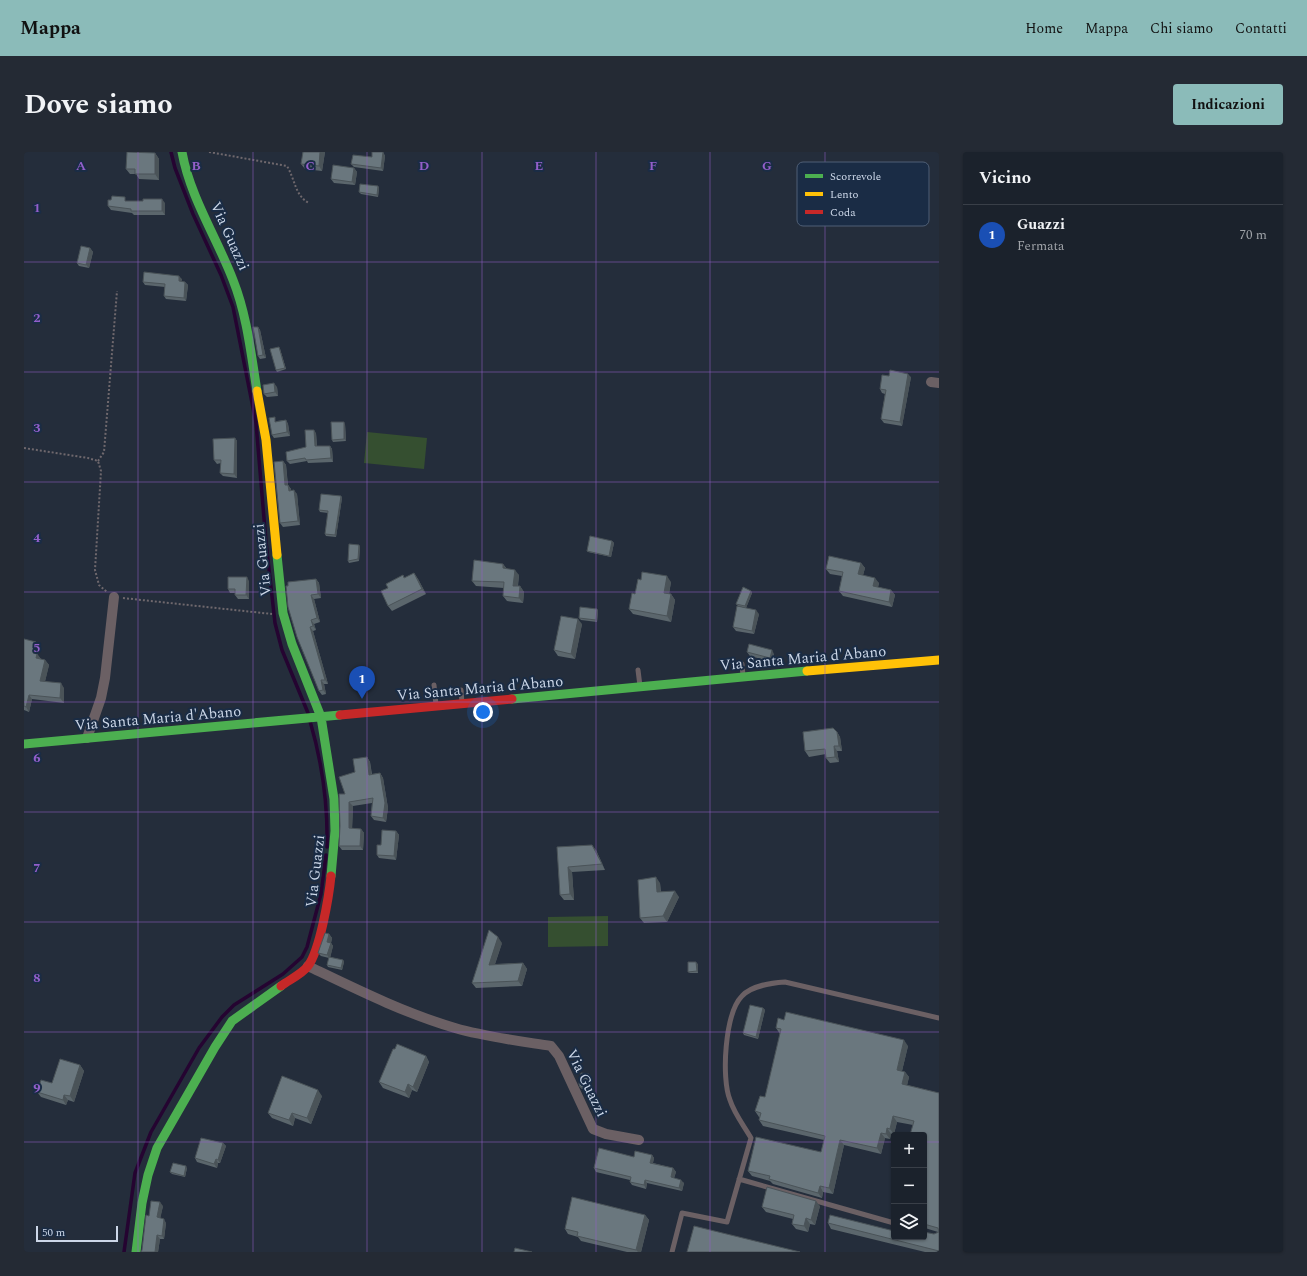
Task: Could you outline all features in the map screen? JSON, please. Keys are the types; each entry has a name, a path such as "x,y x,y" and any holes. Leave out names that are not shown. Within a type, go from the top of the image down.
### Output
{"street":[{"name":"Via Guazzi","path":"136,1252 142,1203 148,1175 157,1148 215,1047 232,1021 301,973 308,966 318,941 329,896 335,831 334,799 318,717 292,644 283,613 266,440 241,306 234,281 199,202 184,163 182,152"},
{"name":"Via Santa Maria d'Abano","path":"87,738 101,698 105,678 114,597"},
{"name":"Via Santa Maria d'Abano","path":"24,744 939,660"},
{"name":"Via Guazzi","path":"308,966 404,1011 455,1028 508,1040 551,1046 558,1056 593,1129 606,1134 639,1140"}],"lane":[{"path":"742,664 743,677"},
{"path":"638,670 640,687"},
{"path":"434,685 436,706"},
{"path":"461,690 462,704"},
{"path":"672,1252 682,1213 727,1222 751,1138 729,1100 725,1072 726,1041 732,1016 742,996 765,984 785,982 939,1018"},
{"path":"739,1179 891,1222"}],"path":[{"path":"208,152 287,166 293,176 297,191 304,200 309,203"},
{"path":"98,461 104,452 117,292"},
{"path":"24,448 88,458 98,461"},
{"path":"98,461 102,471 94,570 99,585 114,597"},
{"name":"Via Guazzi","path":"114,597 267,615"}],"green space":[{"path":"367,432 427,438 424,469 364,463"},
{"path":"608,916 608,946 548,947 548,917"}],"building":[{"path":"127,152 155,153 155,174 135,174 135,169 126,169"},
{"path":"303,152 320,152 319,166 301,164"},
{"path":"372,152 383,152 381,168 351,164 353,155 372,157"},
{"path":"333,165 354,168 352,182 331,179"},
{"path":"360,184 378,186 377,195 359,192"},
{"path":"112,196 125,197 125,201 162,199 162,211 131,211 131,209 108,206 108,200 111,200"},
{"path":"81,246 90,248 86,265 77,263"},
{"path":"144,272 179,276 179,281 185,282 184,298 164,296 165,284 143,282"},
{"path":"253,327 258,327 263,355 258,356"},
{"path":"279,347 285,368 276,370 270,349"},
{"path":"890,370 908,374 900,422 881,419 886,390 880,389 882,375 889,376"},
{"path":"274,383 275,392 264,394 263,385"},
{"path":"275,417 275,422 286,420 287,432 272,435 269,418"},
{"path":"331,422 344,422 344,439 332,440"},
{"path":"305,430 314,430 315,446 330,446 331,458 306,460 305,458 287,461 286,452 306,447"},
{"path":"235,438 234,474 220,473 221,460 214,460 213,439"},
{"path":"283,461 285,485 288,485 289,491 294,490 298,521 280,523 274,462"},
{"path":"321,494 341,496 335,535 325,534 328,511 319,510"},
{"path":"590,536 612,541 609,556 587,551"},
{"path":"349,544 359,545 358,559 348,561"},
{"path":"829,556 861,563 858,574 875,578 873,586 891,590 889,602 839,591 843,572 826,569"},
{"path":"474,560 503,564 503,568 515,570 513,586 520,586 519,598 503,596 504,582 472,581"},
{"path":"642,572 667,576 664,593 671,594 667,616 629,609 632,593 635,594 638,579 641,580"},
{"path":"414,573 422,589 388,606 381,591 388,588 386,584 403,575 404,578"},
{"path":"228,577 247,577 246,595 235,595 235,589 228,589"},
{"path":"316,579 318,594 311,595 317,618 311,620 313,626 310,627 325,680 321,680 323,690 319,691 297,637 288,607 286,586 288,586 288,582"},
{"path":"743,587 751,591 745,606 736,604"},
{"path":"737,606 756,610 752,631 733,627"},
{"path":"580,607 597,609 596,620 579,618"},
{"path":"561,616 578,619 571,654 554,650"},
{"path":"24,639 36,642 33,653 37,654 36,658 45,660 40,681 61,683 60,698 29,695 26,707 24,706"},
{"path":"749,644 772,650 770,658 747,652"},
{"path":"833,728 837,732 839,746 834,746 835,757 826,758 825,749 805,751 803,732"},
{"path":"367,757 369,775 380,773 385,803 383,818 371,816 373,798 349,802 349,828 361,829 360,846 339,846 339,794 345,794 339,777 355,772 353,759"},
{"path":"382,830 396,831 394,856 377,855 377,845 381,845"},
{"path":"592,845 602,864 568,867 570,894 560,895 557,847"},
{"path":"656,877 657,892 675,891 663,916 640,918 638,880"},
{"path":"489,930 498,937 489,965 523,963 518,981 472,983"},
{"path":"325,933 329,934 327,942 331,943 327,955 318,953"},
{"path":"329,957 343,960 341,968 327,965"},
{"path":"688,962 696,962 697,971 688,972"},
{"path":"750,1005 763,1008 756,1037 743,1033"},
{"path":"786,1012 904,1040 897,1070 905,1072 902,1084 939,1093 939,1232 938,1228 927,1225 927,1132 911,1132 914,1121 893,1116 890,1129 887,1128 886,1134 881,1133 877,1148 840,1140 829,1188 820,1186 818,1193 769,1179 770,1176 748,1171 756,1137 821,1152 825,1136 759,1120 761,1113 755,1111 760,1096 765,1097 781,1029 776,1028 778,1018 784,1020"},
{"path":"397,1044 426,1056 413,1087 408,1084 405,1092 379,1082 393,1049 395,1049"},
{"path":"60,1059 80,1065 70,1096 64,1095 63,1100 37,1092 41,1080 52,1083"},
{"path":"581,1073 589,1074 586,1088 580,1087 579,1084"},
{"path":"282,1076 318,1090 307,1118 292,1113 289,1120 268,1113"},
{"path":"201,1138 223,1143 218,1160 216,1159 214,1164 195,1158"},
{"path":"599,1148 634,1157 635,1151 652,1155 650,1163 673,1168 671,1177 681,1180 679,1188 645,1180 644,1185 630,1182 631,1177 594,1168"},
{"path":"173,1163 186,1166 184,1176 170,1172"},
{"path":"767,1187 816,1201 811,1220 806,1218 804,1226 792,1224 794,1215 762,1207"},
{"path":"572,1197 645,1215 636,1250 577,1236 578,1232 565,1229"},
{"path":"151,1201 160,1202 157,1217 164,1219 162,1236 157,1235 155,1252 141,1252 146,1215 149,1216"},
{"path":"830,1215 891,1230 891,1239 828,1223"},
{"path":"694,1226 800,1252 687,1252"},
{"path":"939,1232 939,1251 895,1240 927,1240 927,1233 934,1234"},
{"path":"515,1248 532,1252 514,1252"}],"waterway":[{"path":"171,152 175,168 193,214 221,275 233,307 256,423 266,542 275,623 282,650 308,713"},
{"path":"310,721 321,768 325,799 327,847"},
{"path":"124,1252 135,1173 151,1132 199,1048 222,1017 234,1005 283,974 302,957 307,947 321,894 326,855"}],"traffic: fast":[{"path":"182,152 197,201 227,264 238,293 248,335 257,391"},
{"path":"277,555 283,613 292,644 321,717 334,799 335,831 331,876"},
{"path":"512,699 807,671"},
{"path":"24,744 340,715"},
{"path":"136,1252 142,1203 148,1175 157,1148 215,1047 232,1021 281,986"}],"traffic: slow":[{"path":"257,391 266,440 277,555"},
{"path":"807,671 939,660"}],"traffic: jam":[{"path":"340,715 512,699"},
{"path":"281,986 302,972 308,966 312,958 320,936 331,876"}],"place":[{"name":"Guazzi","path":"362,699"}]}
